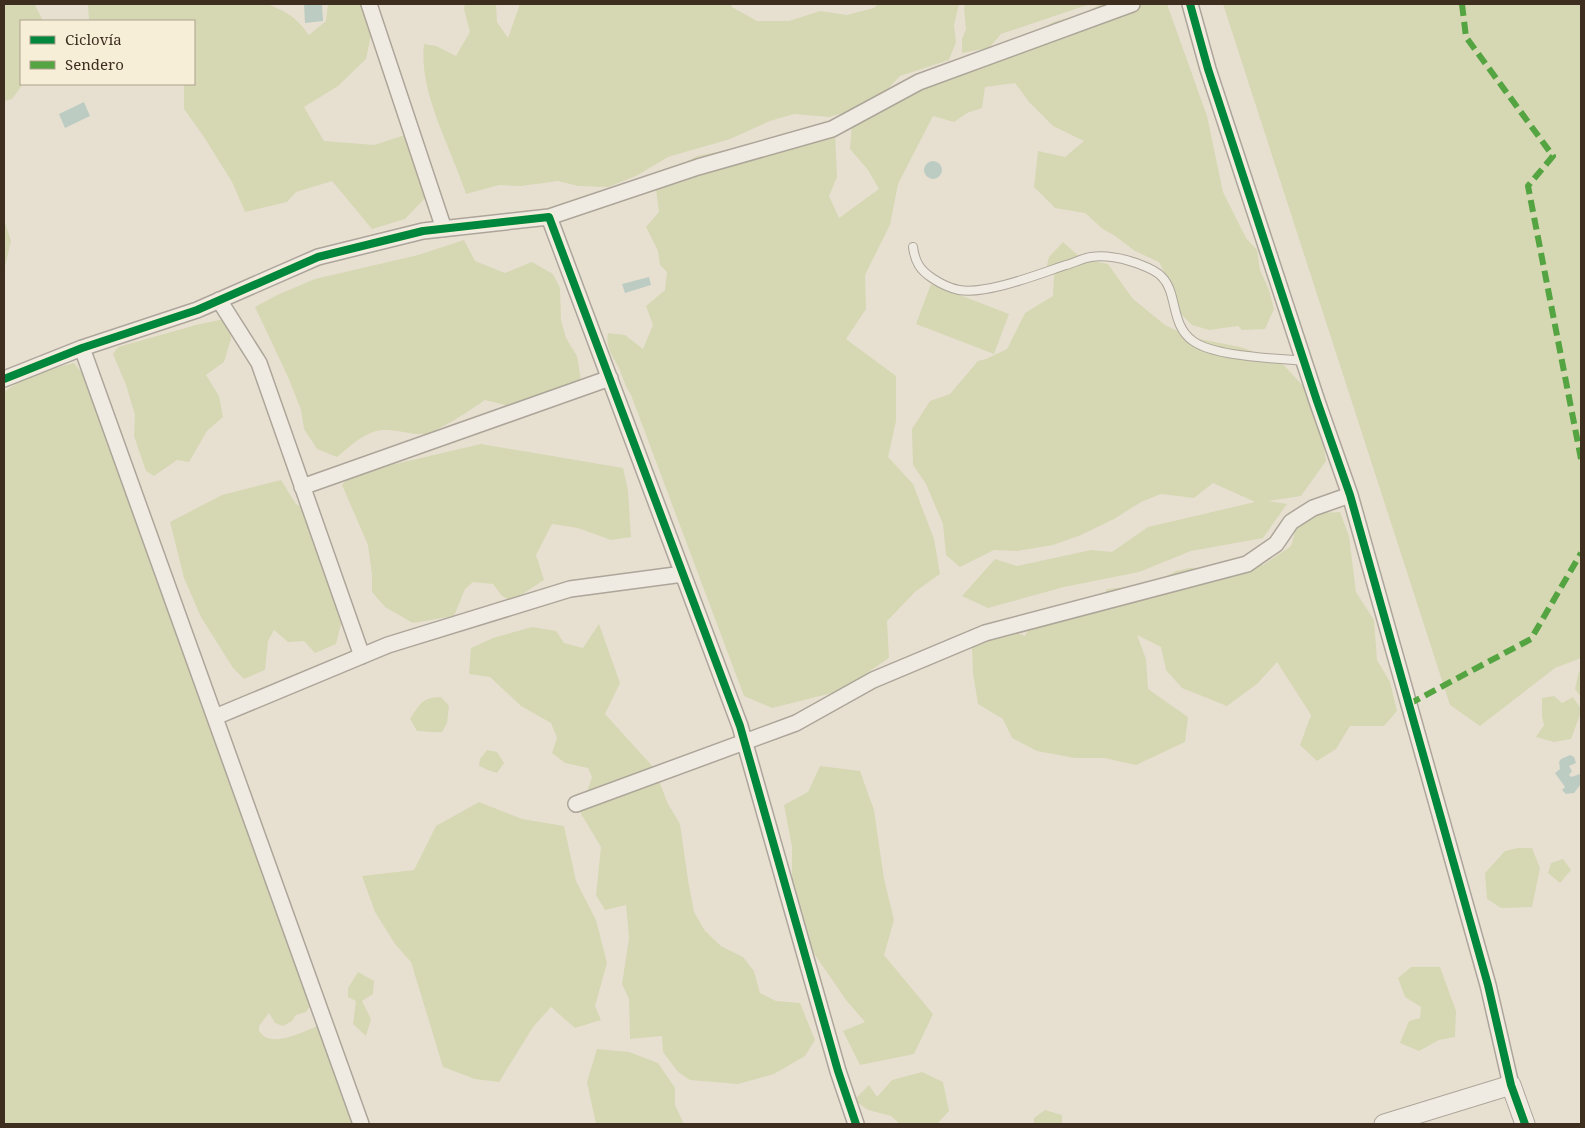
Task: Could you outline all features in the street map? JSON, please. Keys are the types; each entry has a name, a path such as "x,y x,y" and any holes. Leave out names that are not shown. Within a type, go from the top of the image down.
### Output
{"street":[{"path":"369,4 444,229"},
{"path":"4,379 82,348 197,310 318,257 423,231 548,217 698,167 832,129 919,82 1132,4"},
{"path":"1190,4 1208,69 1350,495 1488,986 1511,1085 1525,1124"},
{"path":"548,217 737,717 838,1070 856,1124"},
{"path":"219,300 258,363 362,656"},
{"path":"82,348 361,1124"},
{"path":"302,486 610,378"},
{"path":"576,804 796,723 873,680 985,633 1247,564 1276,544 1291,522 1313,508 1350,495"},
{"path":"215,717 388,645 570,589 683,574"},
{"path":"1384,1124 1511,1085"}],"lane":[{"path":"914,248 917,264 923,273 942,286 961,291 989,288 1091,257 1124,258 1147,267 1163,277 1172,296 1176,317 1182,331 1193,341 1207,348 1231,353 1304,361"}],"green space":[{"path":"88,4 267,4 291,16 309,35 326,21 328,4 370,4 373,25 366,59 338,86 304,107 324,141 374,145 408,134 430,193 405,219 372,229 332,181 296,192 287,202 245,212 232,182 184,109 183,85 195,85 195,20 89,20"},
{"path":"465,4 496,4 497,22 508,38 520,4 731,4 732,7 757,21 789,21 820,11 847,15 874,8 878,4 959,4 954,25 956,42 949,60 900,76 884,93 863,108 829,117 794,114 770,121 730,139 668,157 636,176 608,187 578,186 558,181 521,186 499,185 466,194 431,101 424,62 424,44 436,46 456,56 470,32 464,9"},
{"path":"965,4 1090,4 1001,34 989,48 962,53 962,39 966,29"},
{"path":"1101,4 1167,4 1207,116 1223,192 1246,238 1257,250 1260,270 1269,290 1274,309 1265,329 1242,330 1238,326 1209,330 1192,325 1177,310 1173,289 1159,262 1135,251 1103,229 1085,213 1055,208 1034,187 1038,151 1065,157 1084,141 1053,126 1029,102 1015,83 985,87 982,108 967,113 954,122 933,116 898,184 890,225 865,275 866,309 846,339 896,376 896,421 888,457 913,484 934,539 940,574 916,591 887,621 889,658 840,691 772,708 744,696 631,395 607,343 608,333 625,335 643,349 653,325 646,306 665,290 667,272 660,265 658,251 646,227 659,212 656,189 678,166 697,156 808,130 835,133 837,177 829,196 839,218 879,189 868,170 850,149 852,123 899,93 1020,43 1053,22 1083,14"},
{"path":"1223,4 1581,4 1581,658 1555,668 1480,726 1450,705"},
{"path":"4,5 35,5 42,20 20,20 20,85 22,85 12,99 4,101"},
{"path":"4,220 11,241 4,267"},
{"path":"464,240 475,261 505,273 532,262 553,274 560,288 561,320 566,338 577,356 582,386 509,406 485,400 446,425 424,434 386,430 372,432 337,457 317,449 304,429 301,410 288,377 255,307 277,295 315,279 418,255"},
{"path":"1063,242 1082,259 1108,264 1133,299 1165,325 1190,337 1240,347 1279,360 1317,401 1326,461 1301,496 1268,501 1287,504 1263,538 1191,551 1139,572 1064,587 988,608 962,596 995,559 1017,566 1091,550 1112,552 1148,527 1255,502 1213,483 1194,498 1161,494 1141,502 1114,519 1081,535 1053,545 1017,551 994,550 960,567 946,555 943,524 926,484 913,465 912,429 930,401 950,394 978,361 1007,349 1025,313 1053,296 1054,276 1047,265 1049,257"},
{"path":"931,284 1009,314 994,354 916,324"},
{"path":"229,318 231,339 224,362 206,375 219,396 223,417 207,431 189,462 177,460 154,476 146,471 134,436 135,415 126,385 113,354 118,347 196,325"},
{"path":"74,363 89,382 311,1005 306,1012 296,1015 292,1021 283,1026 275,1023 269,1013 259,1026 259,1031 265,1037 277,1039 317,1026 325,1037 358,1124 4,1124 4,392 29,378"},
{"path":"481,444 623,468 628,490 631,537 611,540 578,528 552,524 536,555 544,580 512,601 502,596 493,584 473,582 465,589 454,616 413,623 385,607 372,592 368,545 342,485 352,474"},
{"path":"281,480 296,504 320,517 333,593 341,624 336,644 315,653 304,641 288,642 274,630 268,641 265,670 244,679 233,668 201,617 184,578 170,522 222,495"},
{"path":"1340,512 1349,536 1356,592 1374,620 1377,660 1390,682 1397,711 1384,726 1350,726 1336,749 1317,761 1300,745 1311,715 1277,662 1257,684 1227,706 1182,688 1166,670 1161,647 1137,635 1146,659 1148,689 1188,717 1185,742 1136,765 1104,758 1075,758 1037,751 1012,738 1003,719 978,704 973,673 972,643 1006,629 1025,636 1037,615 1096,610 1107,589 1152,584 1176,571 1189,568 1263,565 1291,546 1300,514"},
{"path":"599,624 620,683 605,714 654,768 668,804 680,824 694,912 705,931 721,946 743,957 754,971 760,993 776,1001 800,1003 815,1040 805,1056 774,1074 738,1084 690,1080 678,1072 663,1052 662,1036 630,1039 629,999 622,984 629,938 626,905 605,910 596,895 601,847 580,812 592,777 588,768 565,763 552,753 557,738 551,723 521,706 490,677 469,674 471,648 493,638 532,627 556,631 564,643 583,648"},
{"path":"1579,671 1581,672 1581,697 1575,689"},
{"path":"1554,696 1562,703 1573,697 1581,709 1571,739 1554,742 1536,737 1544,725 1542,698"},
{"path":"441,697 449,706 447,723 442,732 417,731 410,719 416,709 425,700"},
{"path":"487,750 497,752 504,763 497,773 479,766 480,759"},
{"path":"820,766 860,771 874,810 884,879 894,920 884,955 933,1014 914,1054 860,1065 843,1031 865,1022 846,1000 815,955 792,907 792,847 784,805 808,792"},
{"path":"479,802 522,819 564,826 576,881 596,920 607,963 595,1006 601,1020 575,1028 551,1007 533,1027 499,1082 475,1079 443,1067 411,962 395,944 375,912 362,876 414,870 436,826"},
{"path":"1518,848 1532,848 1540,868 1532,907 1501,908 1487,899 1485,873 1505,851"},
{"path":"1563,859 1571,870 1560,883 1548,873 1551,863"},
{"path":"1411,967 1440,967 1456,1011 1455,1037 1439,1040 1419,1051 1400,1043 1409,1021 1420,1018 1421,1007 1405,997 1398,978"},
{"path":"358,972 374,981 373,994 362,1001 371,1019 366,1036 353,1024 356,1001 348,997 348,988"},
{"path":"597,1049 629,1052 658,1063 675,1088 675,1105 684,1124 596,1124 587,1082"},
{"path":"922,1072 943,1082 949,1111 937,1124 900,1124 891,1116 868,1110 854,1100 869,1085 877,1097 892,1080"},
{"path":"1045,1110 1062,1115 1062,1124 1034,1124 1034,1118"}],"shaded area":[{"path":"304,4 322,4 323,21 305,23"},
{"path":"84,102 90,116 65,128 59,114"},
{"path":"933,161 939,164 942,170 939,176 933,179 927,176 924,170 927,164"},
{"path":"649,277 651,285 625,293 622,284"},
{"path":"1570,755 1574,757 1576,763 1569,766 1572,771 1569,775 1571,777 1580,774 1581,784 1574,793 1566,794 1562,790 1565,787 1555,773 1560,769 1559,762 1561,759"}],"marked path":[{"path":"1462,4 1466,37 1553,156 1528,186 1581,459"},
{"path":"1409,704 1531,639 1581,553"}],"cycle path":[{"path":"1190,4 1208,69 1317,401 1350,495 1488,985 1511,1085 1525,1124"},
{"path":"4,379 82,348 197,310 318,257 423,231 549,217 740,726 838,1071 856,1124"}]}
